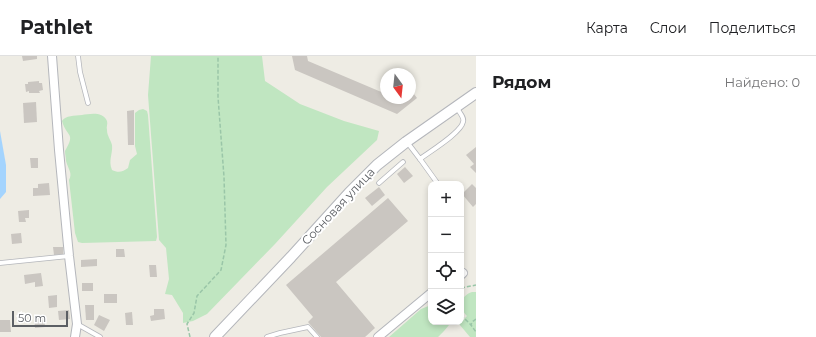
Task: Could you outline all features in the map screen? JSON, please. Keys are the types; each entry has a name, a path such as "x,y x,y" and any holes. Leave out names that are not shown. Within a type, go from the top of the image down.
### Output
{"street":[{"path":"52,56 59,150 77,324 75,337"},
{"name":"Сосновая улица","path":"215,337 370,172 406,142 476,92"},
{"path":"378,337 428,295"}],"lane":[{"path":"78,56 80,72 88,104"},
{"path":"420,159 453,135 461,126 463,119 456,106"},
{"path":"406,142 436,181"},
{"path":"379,183 403,162"},
{"path":"0,263 69,256"},
{"path":"77,324 100,337"},
{"path":"268,337 280,333 308,328 317,337"}],"path":[{"path":"190,337 186,324 194,313 197,296 221,270 226,245 224,177 218,97 218,56"},
{"path":"464,287 476,285"},
{"path":"464,318 476,332"},
{"path":"471,325 476,319"}],"green space":[{"path":"151,56 262,56 265,81 300,104 344,121 379,131 377,140 327,187 275,244 207,314 193,321 183,323 183,313 172,295 165,294 169,279 166,248 159,240 148,95"},
{"path":"143,109 147,111 148,115 157,237 156,241 78,242 75,233 69,180 70,173 65,152 70,141 70,135 62,121 68,117 92,114 99,114 105,118 112,145 112,170 120,172 128,168 130,160 137,154 135,146 135,113"},
{"path":"476,292 476,337 470,337 460,325 464,325 464,319 467,316 464,313 464,298 468,294"},
{"path":"428,306 428,325 449,325 438,337 389,337 421,309"}],"water":[{"path":"0,131 6,165 6,192 0,199"}],"building":[{"path":"22,56 37,56 37,59 23,61"},
{"path":"292,56 307,56 308,61 380,91 380,104 410,104 397,114 295,70"},
{"path":"39,81 39,83 42,83 43,90 39,91 40,93 29,93 29,91 26,92 25,84 28,84 28,82"},
{"path":"36,102 37,122 24,123 23,103"},
{"path":"134,110 134,145 128,145 127,111"},
{"path":"476,147 476,173 470,167 474,164 466,155"},
{"path":"30,158 38,158 38,168 31,168"},
{"path":"405,167 413,176 404,183 397,174"},
{"path":"49,183 50,195 33,196 33,188 38,188 38,184"},
{"path":"472,184 476,188 476,204 473,207 464,196 464,192"},
{"path":"379,187 385,195 372,206 365,198"},
{"path":"388,198 408,221 336,282 375,328 365,337 321,337 308,322 313,317 286,285"},
{"path":"29,210 29,218 25,218 26,222 19,222 18,211"},
{"path":"21,233 22,243 12,244 11,234"},
{"path":"53,247 63,247 63,254 54,255"},
{"path":"116,249 124,249 125,257 116,257"},
{"path":"97,259 97,266 81,267 81,260"},
{"path":"149,265 156,265 157,277 150,277"},
{"path":"41,273 43,286 35,287 35,282 25,284 24,275"},
{"path":"82,283 93,283 93,291 82,291"},
{"path":"104,294 117,294 117,303 104,303"},
{"path":"57,295 57,307 49,308 48,296"},
{"path":"85,305 94,305 94,320 86,320"},
{"path":"154,309 164,309 165,319 151,321 150,316 154,315"},
{"path":"69,310 70,319 59,320 58,311"},
{"path":"132,312 133,325 126,325 125,313"},
{"path":"44,315 45,327 35,328 34,316"},
{"path":"99,315 110,320 104,331 94,325"},
{"path":"0,320 10,320 11,332 0,332"}]}
